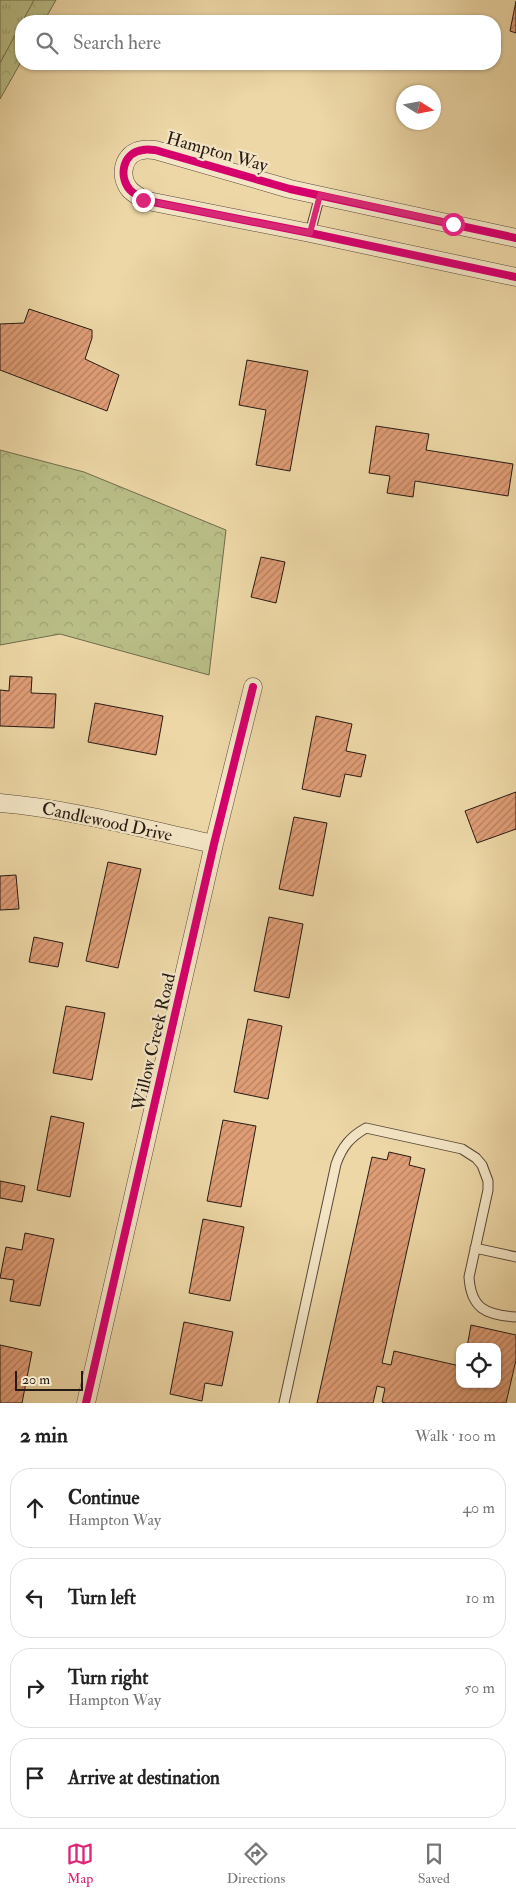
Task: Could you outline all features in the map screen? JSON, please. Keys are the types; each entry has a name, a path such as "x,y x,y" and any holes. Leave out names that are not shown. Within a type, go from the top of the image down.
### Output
{"street":[{"name":"Hampton Way","path":"516,238 290,189 155,150 142,150 130,156 123,166 124,179 131,190 143,200 516,276"},
{"name":"Willow Creek Road","path":"86,1403 214,844 252,688"},
{"name":"Candlewood Drive","path":"0,803 25,805 214,844"}],"lane":[{"path":"310,233 320,195"},
{"path":"284,1403 336,1164 342,1150 353,1136 366,1128 462,1149 476,1158 485,1172 488,1190 469,1277 470,1291 474,1301 480,1308 488,1312 516,1317"},
{"path":"475,1248 516,1257"}],"green space":[{"path":"0,0 34,0 26,15 15,15 15,35 0,63"},
{"path":"2,0 56,0 47,15 15,15 16,70 0,99 0,3"},
{"path":"0,450 84,472 226,530 209,675 60,634 0,645"}],"building":[{"path":"516,1 516,33 510,31"},
{"path":"29,309 92,330 92,338 85,359 119,375 107,411 0,370 0,324 24,323"},
{"path":"247,360 308,371 290,471 256,465 266,410 239,405"},
{"path":"376,426 429,434 426,450 513,464 508,496 415,481 413,497 387,493 390,476 369,473"},
{"path":"261,557 285,562 276,603 251,597"},
{"path":"10,676 32,677 31,693 56,694 54,728 0,726 0,690 9,691"},
{"path":"95,703 163,716 156,755 88,742"},
{"path":"316,716 352,724 346,751 366,755 361,777 345,774 340,797 302,789"},
{"path":"516,792 516,829 477,843 465,811"},
{"path":"294,817 327,823 313,896 279,889"},
{"path":"108,862 141,869 118,968 86,961"},
{"path":"16,875 19,909 0,910 0,876"},
{"path":"269,917 303,924 289,998 254,991"},
{"path":"34,937 63,943 58,967 29,962"},
{"path":"66,1006 105,1013 92,1080 53,1073"},
{"path":"248,1019 282,1026 268,1099 234,1092"},
{"path":"51,1116 84,1123 70,1197 37,1190"},
{"path":"223,1120 256,1126 241,1207 207,1201"},
{"path":"389,1152 411,1157 409,1165 425,1169 382,1363 391,1365 394,1351 456,1365 456,1388 501,1388 501,1343 468,1343 471,1325 516,1335 516,1360 506,1403 386,1403 382,1402 385,1388 377,1386 373,1403 317,1403 372,1157 387,1160"},
{"path":"0,1181 25,1186 22,1202 0,1198"},
{"path":"203,1219 244,1227 230,1301 189,1293"},
{"path":"25,1233 54,1239 40,1306 10,1301 14,1280 0,1278 6,1247 22,1250"},
{"path":"184,1322 233,1332 222,1386 205,1383 202,1401 170,1394"},
{"path":"0,1345 32,1352 22,1403 0,1403"}],"cycle path":[{"path":"516,238 290,189 155,150 136,152 127,160 125,166 124,178 126,184 130,190 143,200 516,277"},
{"path":"86,1403 214,844 253,687"}],"route":[{"path":"143,200 310,233 320,195 453,224"}]}
